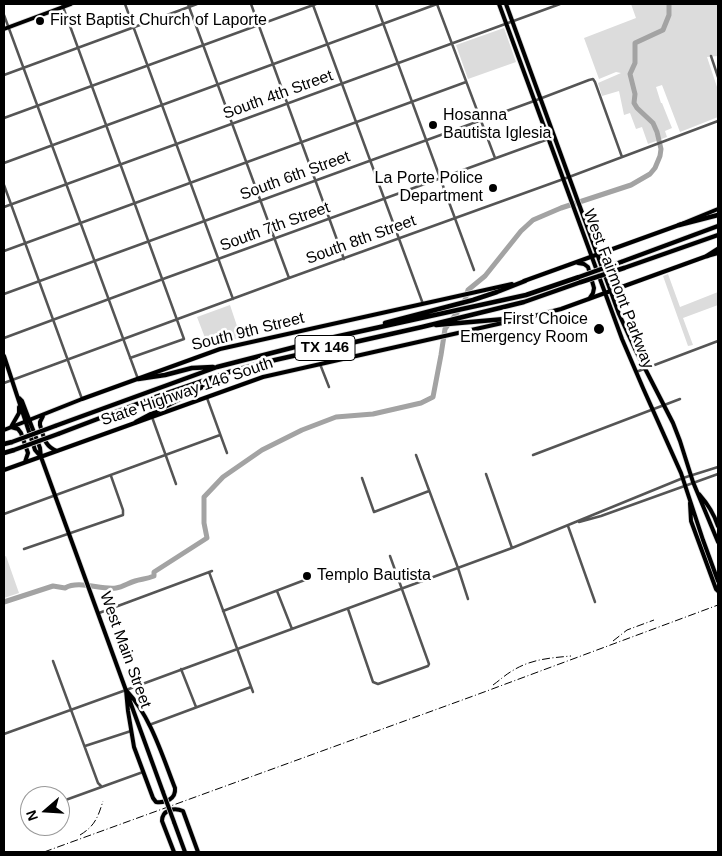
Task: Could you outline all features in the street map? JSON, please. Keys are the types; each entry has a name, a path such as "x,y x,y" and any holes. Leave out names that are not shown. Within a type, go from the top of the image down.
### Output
{"highway":[{"path":"679,225 718,215"},
{"name":"TX 146","path":"4,444 217,367 330,338 526,295 718,226"},
{"path":"440,323 524,302 718,235"},
{"path":"707,256 718,249"},
{"path":"330,338 472,300 525,281"},
{"path":"440,323 528,317"},
{"name":"TX 146","path":"4,454 229,372 440,323"},
{"path":"138,380 192,368 217,367"},
{"path":"136,422 229,372"}],"main road":[{"path":"6,28 63,5 72,4"},
{"name":"West Fairmont Parkway","path":"499,4 622,338 652,410 684,478 718,582"},
{"name":"West Fairmont Parkway","path":"506,4 611,292 626,330 680,441 693,482 718,542"},
{"path":"520,62 526,60"},
{"path":"525,281 718,209"},
{"path":"577,217 584,215"},
{"path":"612,249 607,263 616,283 623,287"},
{"name":"State Highway 146 South","path":"4,470 262,377 561,309 718,253"},
{"path":"576,262 588,267 594,288 594,294 589,299"},
{"name":"South 9th Street","path":"4,430 82,399 220,349 525,281"},
{"name":"West Main Street","path":"4,356 19,398 22,401 27,421 40,448 41,457 185,852"},
{"path":"19,398 19,413 11,427 18,429 21,433 28,454 25,462"},
{"path":"44,414 40,425 47,445 57,451"},
{"path":"697,491 705,500 718,526"},
{"path":"689,495 691,521 718,591"},
{"path":"126,690 136,701 149,725 159,746 174,788 175,793 173,797 161,802 155,801 134,746 126,690"},
{"path":"174,852 162,821 162,816 165,812 175,809 183,811 198,852"}],"street":[{"path":"125,4 233,299"},
{"path":"4,75 134,28 188,5 196,4"},
{"path":"251,4 344,258"},
{"path":"4,118 314,4 423,304"},
{"path":"376,4 474,270"},
{"path":"4,163 437,4 495,158"},
{"name":"South 4th Street","path":"4,207 560,4"},
{"path":"63,5 184,339 130,358"},
{"path":"188,5 289,278"},
{"path":"4,15 6,28 52,145 138,380"},
{"path":"711,56 718,77"},
{"name":"South 6th Street","path":"4,294 593,79 622,157"},
{"path":"4,251 466,82"},
{"name":"South 8th Street","path":"4,383 718,121"},
{"name":"South 7th Street","path":"4,338 555,137"},
{"path":"4,185 82,399"},
{"path":"636,372 718,341"},
{"path":"320,364 329,387"},
{"path":"207,397 227,452"},
{"path":"533,455 680,399"},
{"path":"152,417 176,484"},
{"path":"4,514 220,435"},
{"path":"416,455 468,599"},
{"path":"4,734 512,548 684,478 718,467"},
{"path":"486,474 512,548"},
{"path":"578,522 601,516 718,474"},
{"path":"24,549 122,515 124,510 111,476"},
{"path":"362,478 374,512 429,491"},
{"path":"568,526 595,602"},
{"path":"348,608 373,682 378,684 428,666 429,664 390,556"},
{"path":"98,613 211,572 223,611 253,692"},
{"path":"223,611 310,578"},
{"path":"277,590 292,629"},
{"path":"53,661 98,783 102,786"},
{"path":"182,669 196,707"},
{"path":"149,725 251,687"},
{"path":"85,746 131,731"},
{"path":"70,798 143,772"}],"shaded area":[{"path":"631,4 718,4 718,56 707,57 718,90 718,117 680,132 662,85 656,87 672,128 665,131 667,137 648,144 642,127 636,129 630,113 624,115 619,91 602,96 598,83 621,73 616,72 599,79 584,38 636,18"},
{"path":"504,28 516,62 468,79 456,45"},
{"path":"668,274 680,307 718,292 718,305 683,318 693,345 688,346 663,276"},
{"path":"230,305 241,338 207,343 197,317"},
{"path":"6,556 19,593 4,598 4,557"}],"waterway":[{"path":"4,602 53,586 65,588 83,585 116,588 154,576 154,572 207,538 204,523 204,497 223,477 262,450 302,430 336,417 373,414 421,403 433,397 445,329 464,303 468,290 485,276 521,231 533,220 561,208 631,185 650,174 655,168 661,149 657,132 653,123 634,103 635,94 630,74 635,63 635,43 663,30 669,15 669,4"}],"railway":[{"path":"44,852 718,605"},
{"path":"613,641 627,630 654,620"},
{"path":"493,685 509,673 526,664 571,656"},
{"path":"80,835 95,821 103,801"}],"place":[{"name":"First Baptist Church of Laporte","path":"40,21"},
{"name":"Hosanna Bautista Iglesia","path":"433,125"},
{"name":"La Porte Police Department","path":"493,188"},
{"name":"First Choice Emergency Room","path":"599,329"},
{"name":"Templo Bautista","path":"307,576"}]}
